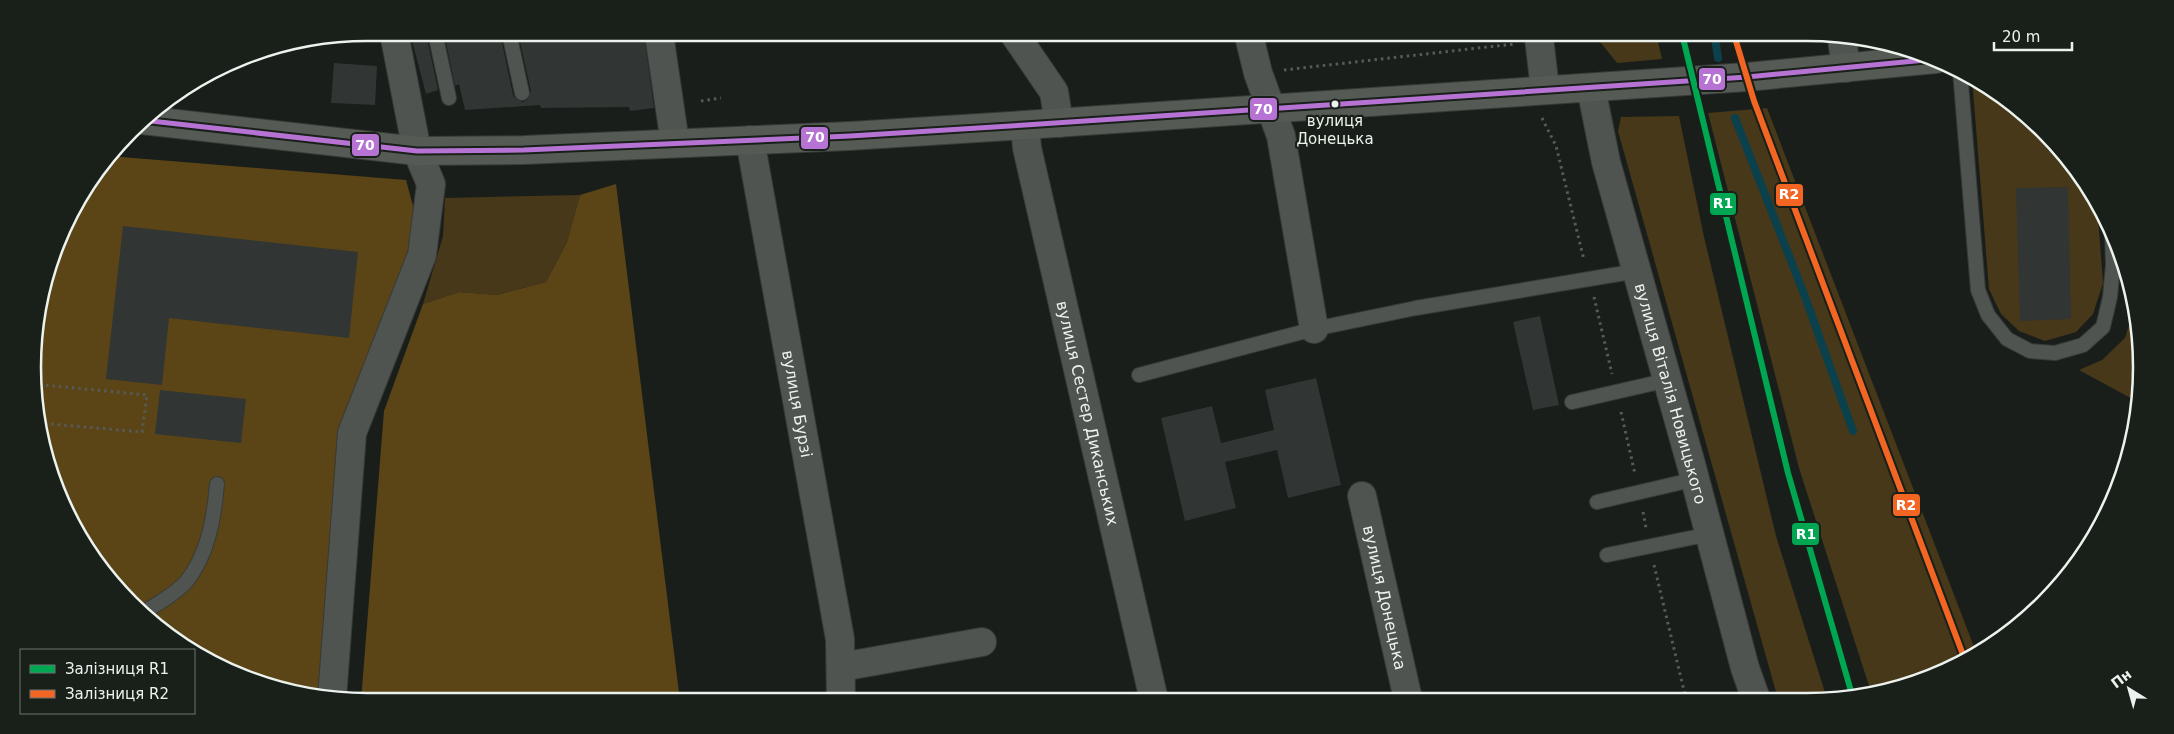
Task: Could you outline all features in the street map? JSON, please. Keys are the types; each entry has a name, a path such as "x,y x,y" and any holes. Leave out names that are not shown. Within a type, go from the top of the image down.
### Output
{"main road":[{"path":"153,121 416,151 524,150 1059,123 1545,89 1591,88 1846,68 1916,60"}],"street":[{"path":"333,691 352,433 422,255 431,184 416,151 395,41"},
{"path":"661,41 675,143"},
{"path":"1020,41 1054,92 1059,123"},
{"path":"1250,41 1258,73 1281,136 1314,329"},
{"path":"1539,41 1545,89"},
{"path":"1843,43 1846,68"},
{"name":"вулиця Віталія Новицького","path":"1591,88 1606,162 1696,479 1745,668 1754,693"},
{"name":"вулиця Сестер Диканських","path":"1025,125 1026,148 1152,693"},
{"name":"вулиця Бурзі","path":"750,140 840,639 842,693"},
{"name":"вулиця Донецька","path":"1362,496 1406,693"},
{"path":"841,667 982,642"}],"lane":[{"path":"437,41 449,98"},
{"path":"511,41 522,93"},
{"path":"1961,80 1978,290 1988,315 2007,339 2030,351 2055,353 2083,345 2103,327 2110,297 2114,258"},
{"path":"1139,375 1314,329 1416,308 1637,271"},
{"path":"1572,402 1668,380"},
{"path":"1597,502 1696,479"},
{"path":"148,608 186,582 206,546 214,512 217,484"},
{"path":"1607,555 1710,534"}],"path":[{"path":"1258,73 1522,41"},
{"path":"701,101 721,98"},
{"path":"42,385 147,395 142,432 47,424"}],"shaded area":[{"path":"1599,41 1658,41 1662,59 1617,63"},
{"path":"1973,87 2022,122 2052,152 2078,186 2098,222 2103,283 2093,314 2076,332 2045,341 2019,331 2001,314 1989,289"},
{"path":"1767,108 1974,647 1932,668 1891,682 1869,686 1799,468 1708,113"},
{"path":"1679,116 1704,237 1776,536 1825,692 1776,693 1618,131 1621,117"},
{"path":"118,157 406,180 413,206 411,264 380,334 324,690 283,682 242,668 186,638 152,612 122,582 96,548 66,492 52,451 48,431 44,410 41,367 44,324 52,283 66,242 96,186"},
{"path":"616,184 679,693 362,693 384,411 423,304 459,292 497,295 546,282 567,242 580,195"},
{"path":"580,195 567,242 546,282 497,295 459,292 423,304 443,236 445,198"},
{"path":"2130,322 2133,367 2131,398 2079,370 2102,360 2125,338"}],"building":[{"path":"412,41 428,41 438,90 426,94"},
{"path":"446,41 502,41 513,95 516,99 523,102 528,99 531,91 520,41 645,41 654,108 630,111 629,107 541,108 540,105 465,110 459,84 455,86"},
{"path":"334,63 377,66 375,105 331,103"},
{"path":"2068,187 2071,319 2020,321 2016,188"},
{"path":"123,226 358,252 349,338 169,318 162,385 106,379"},
{"path":"1540,316 1559,405 1533,410 1513,322"},
{"path":"1316,378 1341,485 1288,498 1277,450 1225,462 1236,508 1185,521 1161,418 1212,406 1221,443 1274,430 1265,390"},
{"path":"160,390 246,399 241,443 155,434"}],"waterway":[{"path":"1715,41 1718,58"},
{"path":"1735,118 1804,294 1853,431"}],"rail line":[{"name":"R1","path":"1684,41 1788,473 1851,690"},
{"name":"R2","path":"1736,41 1754,101 1962,653"}],"transit line":[{"name":"70","path":"153,121 417,151 524,150 850,136 1025,125 1747,77 1917,61"}],"place":[{"name":"вулиця Донецька","path":"1335,104"}]}
